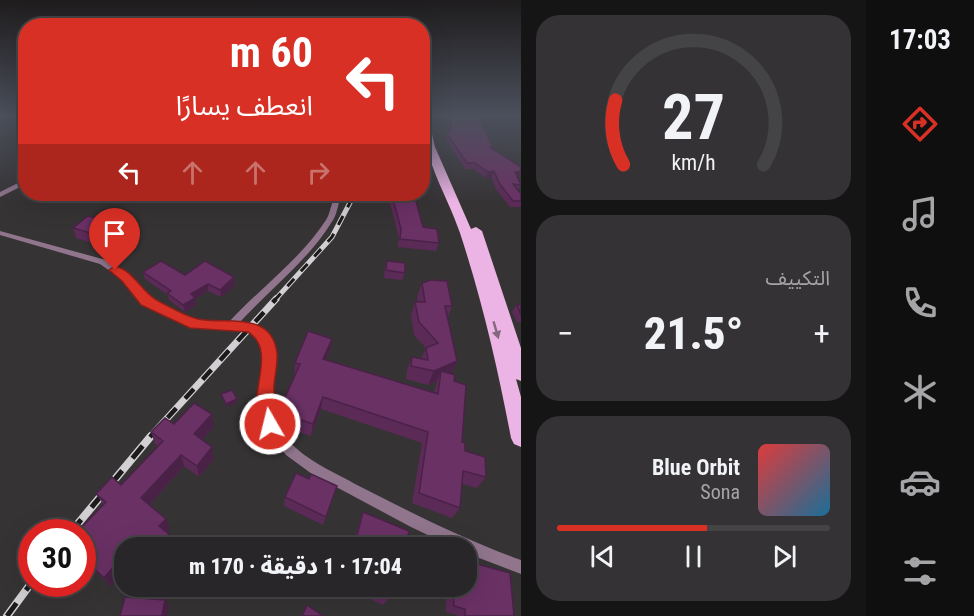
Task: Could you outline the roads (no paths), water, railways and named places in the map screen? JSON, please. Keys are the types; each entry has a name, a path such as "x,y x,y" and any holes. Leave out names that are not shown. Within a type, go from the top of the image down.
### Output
{"main road":[{"path":"437,145 476,231 521,374"},
{"path":"430,146 460,214 487,298 521,438"}],"street":[{"path":"0,195 18,185"},
{"path":"231,326 283,276 332,218 337,201"},
{"path":"0,233 103,262 126,278 146,301 195,324 250,327 265,338 270,353 265,400 270,424 284,444 302,461 446,537 475,551 521,567"}],"railway":[{"path":"274,301 332,237 351,201"},
{"path":"150,437 276,299"},
{"path":"82,519 151,436"},
{"path":"7,616 21,597"}]}
